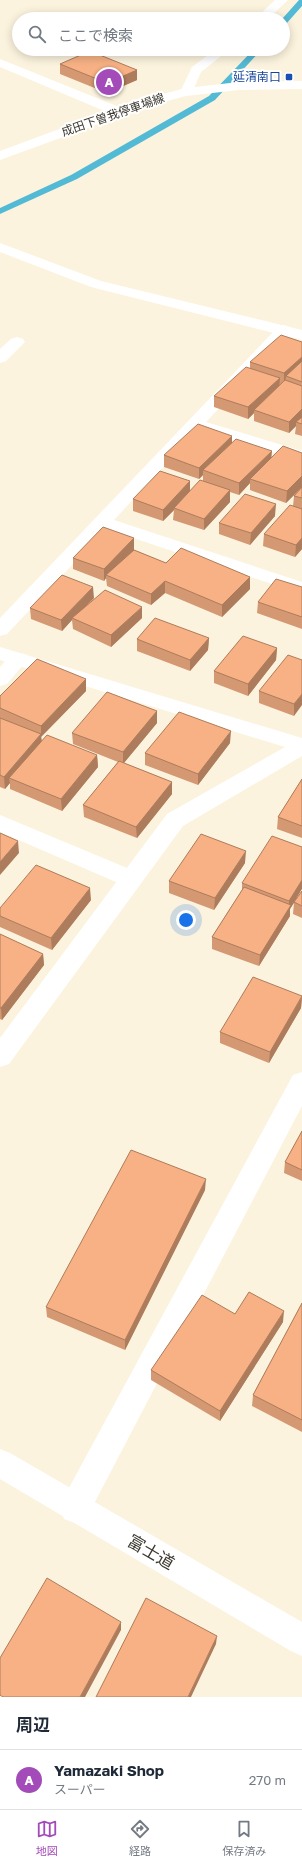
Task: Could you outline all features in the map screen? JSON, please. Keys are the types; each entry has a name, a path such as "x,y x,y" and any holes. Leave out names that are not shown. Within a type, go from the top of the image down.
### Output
{"street":[{"path":"269,12 282,0"},
{"path":"186,92 196,70 215,56"},
{"path":"0,63 119,112"},
{"name":"成田下曽我停車場線","path":"0,156 140,104 186,92 239,86 302,85"},
{"path":"0,247 96,284 302,335"},
{"path":"0,630 284,330"},
{"path":"0,358 17,342"},
{"path":"195,424 302,456"},
{"path":"102,522 302,588"},
{"path":"0,679 9,656 302,746"},
{"path":"0,1057 174,820 302,746"},
{"path":"0,823 131,879"},
{"path":"75,1508 302,1082"},
{"name":"富士道","path":"0,1463 302,1640"}],"building":[{"path":"78,56 102,56 137,70 107,83 60,64"},
{"path":"281,335 302,342 302,357 284,373 250,362"},
{"path":"302,361 302,382 286,376"},
{"path":"246,367 280,378 248,407 214,396"},
{"path":"285,380 302,386 302,409 289,422 254,410"},
{"path":"302,417 302,424 296,422"},
{"path":"198,424 232,436 199,468 164,455"},
{"path":"236,439 272,451 239,483 203,470"},
{"path":"283,446 302,453 302,476 287,491 250,479"},
{"path":"160,471 190,481 163,510 133,499"},
{"path":"200,480 230,490 204,519 174,508"},
{"path":"302,487 302,498 294,496"},
{"path":"245,494 276,504 251,533 219,523"},
{"path":"290,505 302,509 302,538 296,545 264,534"},
{"path":"103,527 134,538 104,569 73,558"},
{"path":"181,548 250,577 222,605 165,581 151,594 106,575 134,550 166,563"},
{"path":"62,575 93,587 61,620 30,608"},
{"path":"276,579 302,587 302,617 258,602"},
{"path":"105,590 142,607 111,635 72,618"},
{"path":"155,618 209,638 190,660 137,639"},
{"path":"243,636 277,648 248,684 214,671"},
{"path":"288,655 302,660 302,694 294,704 259,691"},
{"path":"37,659 86,679 41,726 0,708 0,696"},
{"path":"107,692 157,711 123,752 72,733"},
{"path":"179,712 231,731 198,774 145,753"},
{"path":"0,718 41,734 4,777 0,775"},
{"path":"47,735 97,755 61,799 9,778"},
{"path":"119,761 172,782 136,827 83,805"},
{"path":"302,779 302,826 278,817"},
{"path":"0,833 18,841 0,862"},
{"path":"201,834 246,851 215,898 169,881"},
{"path":"272,836 302,847 302,880 289,901 242,883"},
{"path":"36,865 90,888 51,938 0,916 0,908"},
{"path":"244,887 291,905 260,955 212,937"},
{"path":"302,891 302,906 294,902"},
{"path":"0,934 43,954 1,1008 0,1008"},
{"path":"253,977 302,996 270,1052 220,1032"},
{"path":"302,1131 302,1170 285,1162"},
{"path":"131,1150 206,1179 125,1340 46,1307"},
{"path":"249,1292 284,1311 220,1411 151,1370 202,1295 235,1314"},
{"path":"302,1303 302,1420 253,1395"},
{"path":"47,1578 121,1622 80,1697 3,1697 0,1695 0,1658"},
{"path":"146,1598 217,1636 188,1697 96,1697"}],"waterway":[{"path":"290,15 302,2"},
{"path":"0,211 74,177 212,98 251,56"}],"place":[{"name":"延清南口","path":"289,77"},
{"name":"Yamazaki Shop","path":"109,82"}]}
